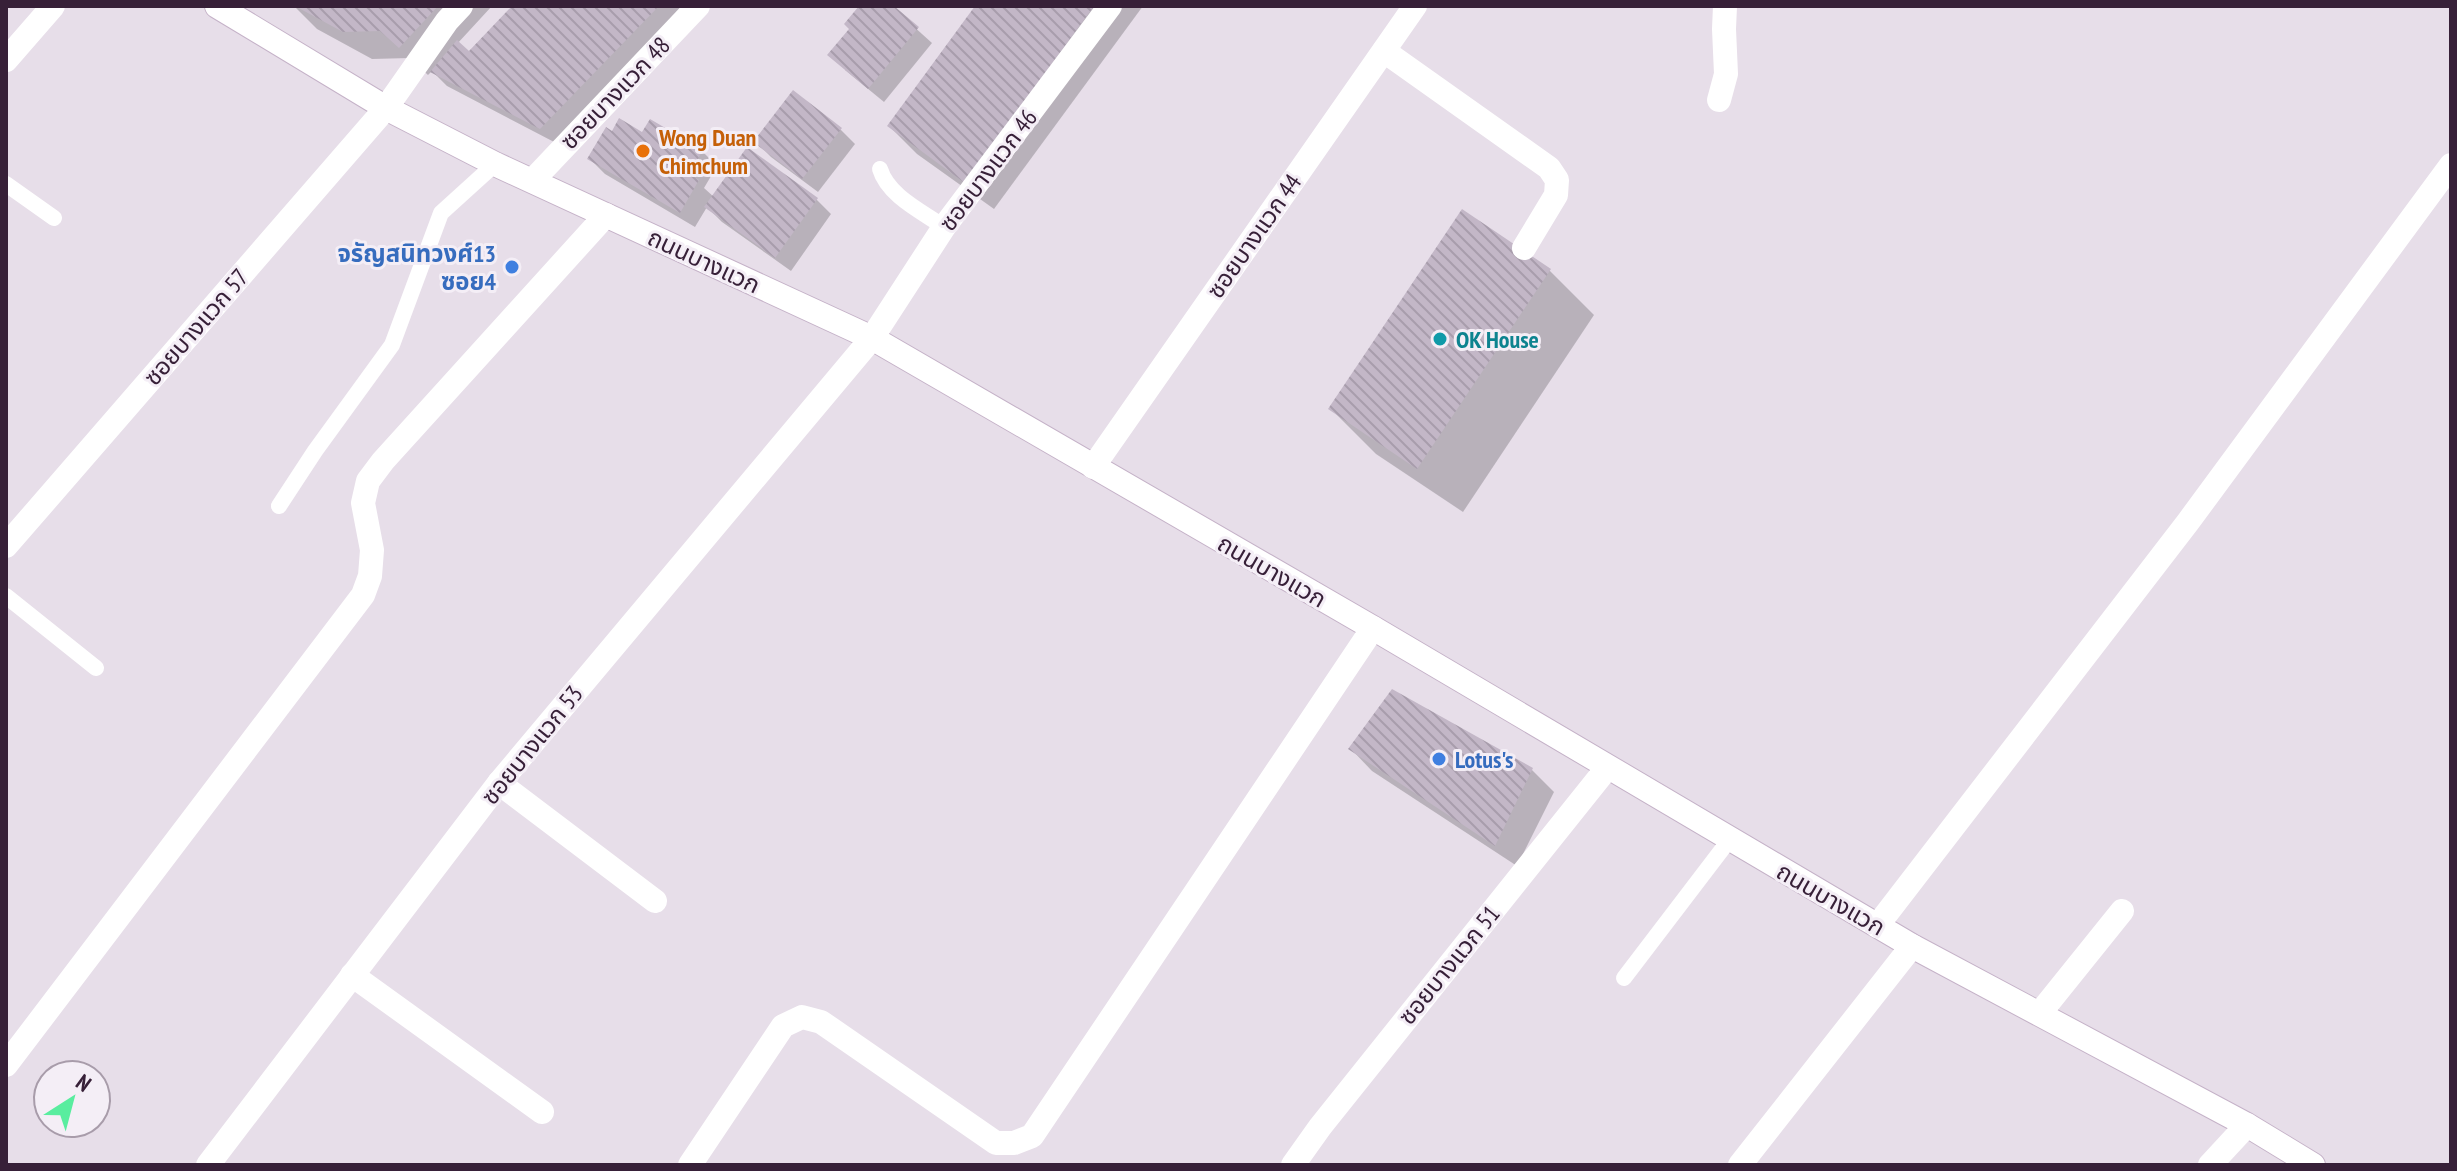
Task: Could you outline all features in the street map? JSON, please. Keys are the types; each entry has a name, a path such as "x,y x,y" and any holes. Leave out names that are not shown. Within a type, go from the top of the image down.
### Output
{"street":[{"path":"6,60 53,6"},
{"name":"ถนนบางแวก","path":"217,6 386,108 495,164 872,338 1373,628 1877,926 2247,1125 2313,1165"},
{"name":"ซอยบางแวก 57","path":"6,546 386,108 461,6"},
{"name":"ซอยบางแวก 48","path":"533,180 698,6"},
{"name":"ซอยบางแวก 46","path":"872,338 944,227 1110,6"},
{"name":"ซอยบางแวก 44","path":"1093,467 1415,6"},
{"path":"1719,100 1726,74 1725,6"},
{"path":"1384,51 1549,168 1557,180 1556,195 1524,248"},
{"path":"1877,926 2188,522 2451,165"},
{"path":"6,1065 363,595 370,576 372,550 363,503 368,481 606,215"},
{"name":"ซอยบางแวก 53","path":"208,1165 499,783 872,338"},
{"path":"690,1165 783,1026 802,1017 821,1022 996,1143 1014,1143 1032,1136 1373,628"},
{"name":"ซอยบางแวก 51","path":"1293,1165 1607,768"},
{"path":"499,783 655,901"},
{"path":"2040,1013 2122,911"},
{"path":"1740,1165 1912,946"},
{"path":"352,975 542,1112"},
{"path":"2210,1165 2247,1125"}],"lane":[{"path":"279,506 392,345 441,213 495,164"},
{"path":"880,169 883,179 896,193 944,227"},
{"path":"6,184 54,218"},
{"path":"6,596 96,668"},
{"path":"1624,978 1730,839"}],"building":[{"path":"295,6 438,6 399,48 380,31 343,32"},
{"path":"512,6 659,6 540,129 430,72 457,40 469,51"},
{"path":"859,6 894,6 919,27 868,89 827,55 849,29 844,24"},
{"path":"975,6 1094,6 965,183 887,126"},
{"path":"793,90 842,128 802,179 753,142"},
{"path":"619,118 642,132 650,119 703,150 689,174 699,180 680,213 587,159 606,127 612,131"},
{"path":"747,147 818,198 775,258 704,207"},
{"name":"OK House","path":"1462,209 1551,269 1417,469 1328,409"},
{"name":"Lotus's","path":"1392,689 1533,768 1495,846 1348,749"}],"place":[{"name":"Wong Duan Chimchum","path":"643,151"},
{"name":"จรัญสนิทวงศ์13 ซอย4","path":"512,267"},
{"name":"OK House","path":"1440,339"},
{"name":"Lotus's","path":"1439,759"}]}
